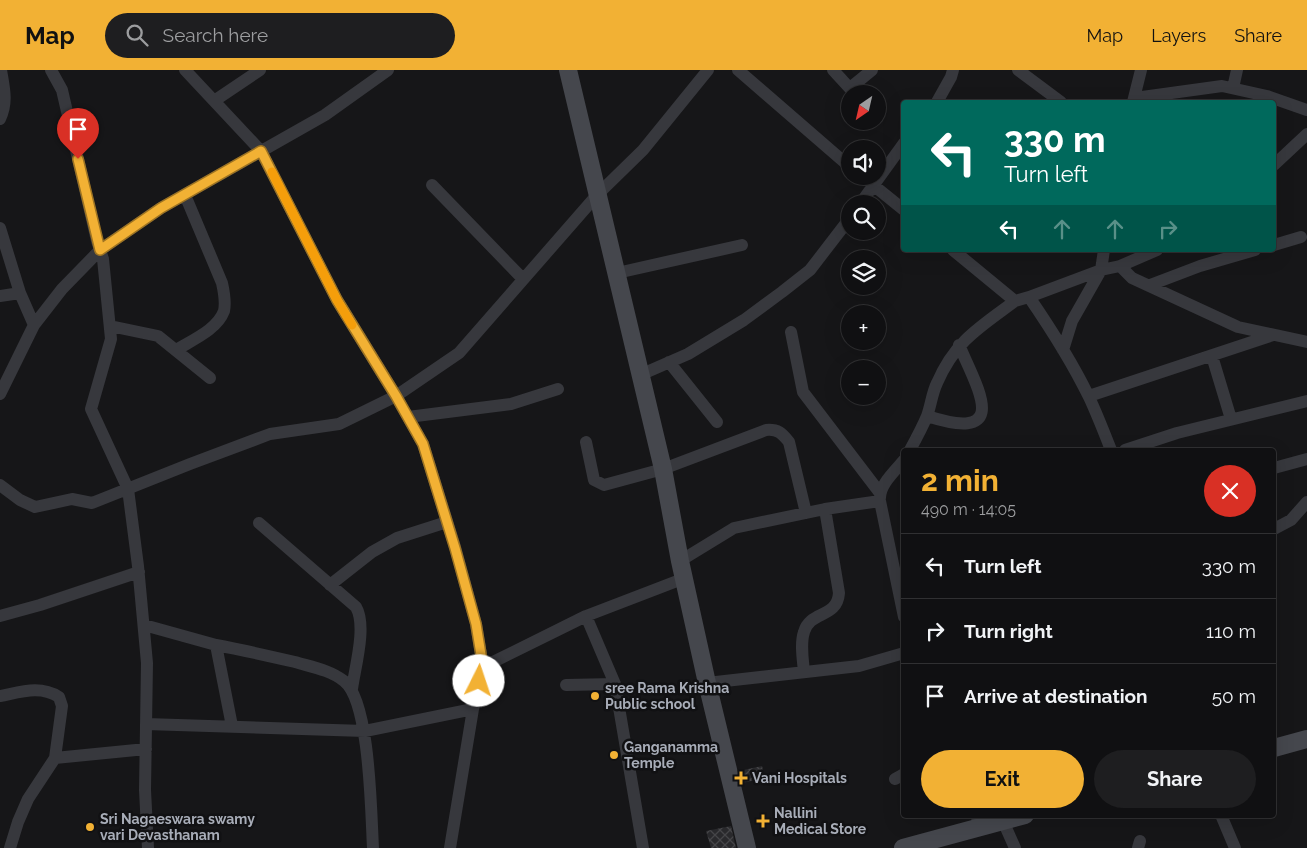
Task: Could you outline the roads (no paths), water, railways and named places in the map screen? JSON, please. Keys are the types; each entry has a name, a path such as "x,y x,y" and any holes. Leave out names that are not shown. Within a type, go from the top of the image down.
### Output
{"street":[{"path":"0,120 6,97 1,70"},
{"path":"51,70 62,90 103,258 111,339 91,409 128,489 139,572 148,663 145,790 148,848"},
{"path":"185,70 261,151 337,300 423,444 476,624 483,667 473,709 450,848"},
{"path":"214,101 260,70"},
{"path":"0,394 34,325 62,289 100,250 161,208 325,115 388,70"},
{"path":"568,70 664,469 707,683 747,848"},
{"path":"0,485 20,500 35,507 72,499 92,503 270,434 340,424 396,396 459,353 597,195 643,150 708,70"},
{"path":"738,70 841,159"},
{"path":"834,70 847,85"},
{"path":"858,85 872,70"},
{"path":"938,100 953,70"},
{"path":"1018,70 1058,100"},
{"path":"1141,70 1134,100 1222,86 1267,96 1307,110"},
{"path":"1233,88 1237,70"},
{"path":"1276,163 1307,134"},
{"path":"886,168 901,147"},
{"path":"432,185 523,279"},
{"path":"867,195 874,185 901,208"},
{"path":"176,350 218,322 224,310 225,299 222,284 185,195"},
{"path":"0,228 20,293 34,325"},
{"path":"640,375 688,354 744,320 810,270 841,230"},
{"path":"1276,244 1300,237"},
{"path":"617,272 742,245"},
{"path":"955,252 1015,301"},
{"path":"1063,350 1072,321 1101,270 1104,252"},
{"path":"911,448 926,416 936,384 948,360 972,332 1015,301 1029,298 1101,270 1120,266 1152,252"},
{"path":"1150,285 1200,266 1248,252"},
{"path":"1120,266 1132,278 1238,327 1307,342"},
{"path":"0,296 20,293"},
{"path":"1029,298 1063,350 1088,396 1110,448"},
{"path":"110,326 158,336 210,378"},
{"path":"791,332 804,392 880,497 901,602"},
{"path":"1088,396 1273,336"},
{"path":"926,416 946,422 966,424 976,421 981,416 981,396 959,345"},
{"path":"1212,356 1231,419"},
{"path":"668,362 717,422"},
{"path":"408,417 511,404 558,389"},
{"path":"1131,448 1176,433 1307,401"},
{"path":"586,442 594,480 604,485 664,469 766,430 774,430 783,433 789,442 806,513"},
{"path":"1276,467 1307,459"},
{"path":"880,497 888,480 901,464"},
{"path":"483,667 683,570 734,528 880,497"},
{"path":"804,672 802,644 807,625 835,607 838,603 839,593 825,509"},
{"path":"1276,528 1291,520 1305,509"},
{"path":"330,585 372,552 397,538 447,522"},
{"path":"259,524 356,607 360,614 361,627 352,689"},
{"path":"0,616 40,605 139,572"},
{"path":"586,616 615,684 643,848"},
{"path":"144,625 216,645 325,670 344,681 352,689 359,706 365,731 373,848"},
{"path":"216,645 232,726"},
{"path":"707,683 859,666 901,654"},
{"path":"566,685 615,684"},
{"path":"0,696 36,689 51,692 59,697 62,706 55,758 28,799 10,848"},
{"path":"146,724 365,731 473,709"},
{"path":"1276,747 1307,739"},
{"path":"55,758 146,749"},
{"path":"903,848 944,843 977,821 1003,821 1014,818"},
{"path":"1222,818 1234,848"},
{"path":"1003,821 1015,848"}],"place":[{"name":"sree Rama Krishna Public school","path":"595,696"},
{"name":"Ganganamma Temple","path":"614,755"},
{"name":"Vani Hospitals","path":"741,778"},
{"name":"Nallini Medical Store","path":"763,821"},
{"name":"Sri Nagaeswara swamy vari Devasthanam","path":"90,827"}]}
